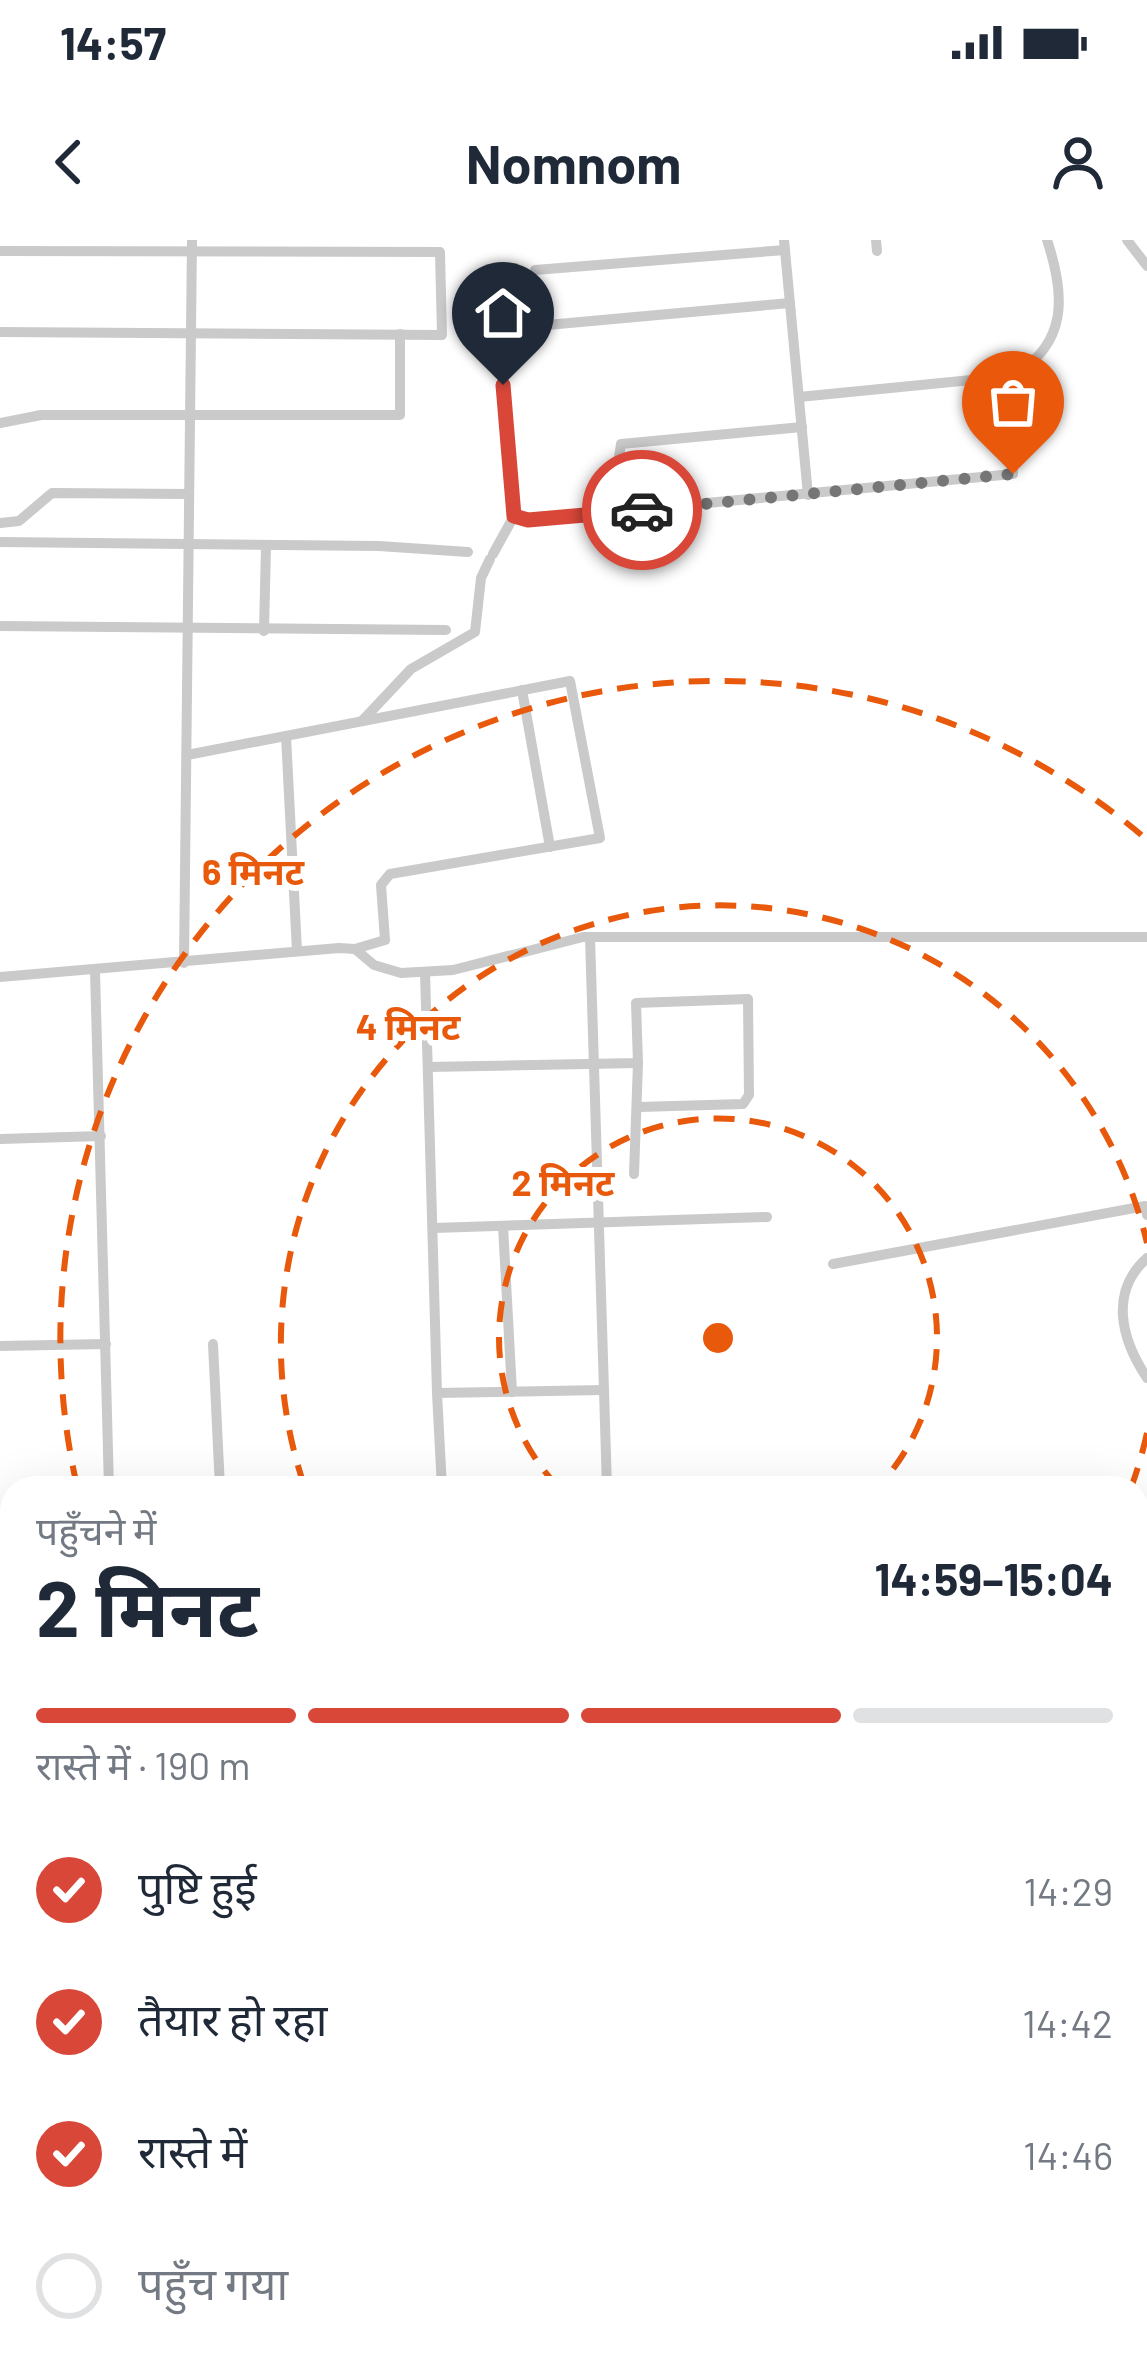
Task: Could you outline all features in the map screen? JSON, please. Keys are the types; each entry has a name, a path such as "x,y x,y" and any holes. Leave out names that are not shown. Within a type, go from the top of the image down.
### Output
{"street":[{"path":"184,963 192,240"},
{"path":"799,397 1012,376 1030,366 1057,327 1062,290 1047,240"},
{"path":"1127,240 1147,266"},
{"path":"535,270 785,245 808,495"},
{"path":"0,251 192,255 405,246 440,252 442,335 0,332"},
{"path":"362,721 411,669 476,632 481,578 514,516 500,345 505,335 514,328 790,303"},
{"path":"0,422 41,415 400,415 400,334"},
{"path":"514,516 611,513 1013,474 1012,376"},
{"path":"611,513 621,444 802,427"},
{"path":"0,523 19,521 52,493 64,491 190,494"},
{"path":"0,542 468,552"},
{"path":"264,632 266,546"},
{"path":"0,626 264,632 446,630"},
{"path":"0,977 355,949 385,940 381,885 390,874 600,838 570,681 187,755"},
{"path":"522,690 550,847"},
{"path":"286,736 297,951"},
{"path":"355,949 386,971 424,972 590,937 1147,937"},
{"path":"590,937 607,1476"},
{"path":"95,971 110,1476"},
{"path":"424,972 441,1476"},
{"path":"634,1174 639,1107 636,1003 748,999 749,1095 743,1104 639,1107"},
{"path":"428,1067 638,1063"},
{"path":"0,1139 100,1136"},
{"path":"833,1264 1145,1206 1147,1215"},
{"path":"434,1228 767,1216"},
{"path":"503,1226 512,1392"},
{"path":"1147,1258 1129,1276 1120,1301 1132,1352 1147,1378"},
{"path":"0,1346 106,1344"},
{"path":"213,1344 219,1476"},
{"path":"437,1393 603,1390"}],"way so far":[{"path":"642,510 1013,474"}],"route":[{"path":"503,385 514,516 528,520 642,510"}]}
